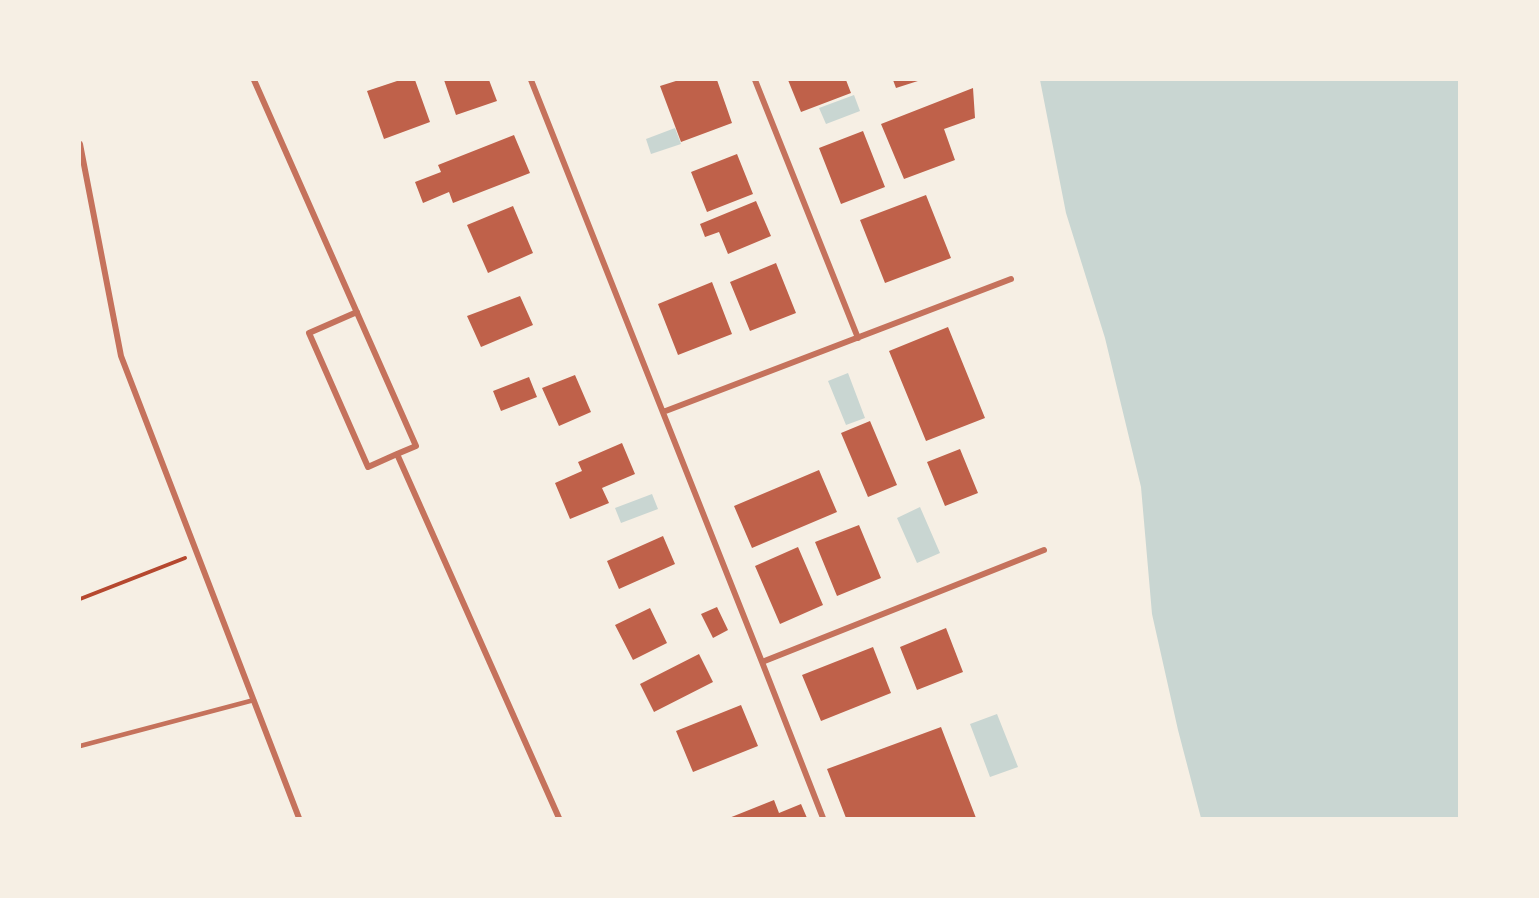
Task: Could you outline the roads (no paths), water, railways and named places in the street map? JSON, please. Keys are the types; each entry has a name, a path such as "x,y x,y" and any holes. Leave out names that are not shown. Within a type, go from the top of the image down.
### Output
{"street":[{"path":"254,80 357,312 416,446 368,466 309,333 357,312"},
{"path":"531,80 823,819"},
{"path":"755,80 858,338"},
{"path":"80,144 121,356 299,819"},
{"path":"663,412 1011,279"},
{"path":"397,454 559,819"},
{"path":"762,662 1044,550"}],"lane":[{"path":"80,746 254,700"}]}
